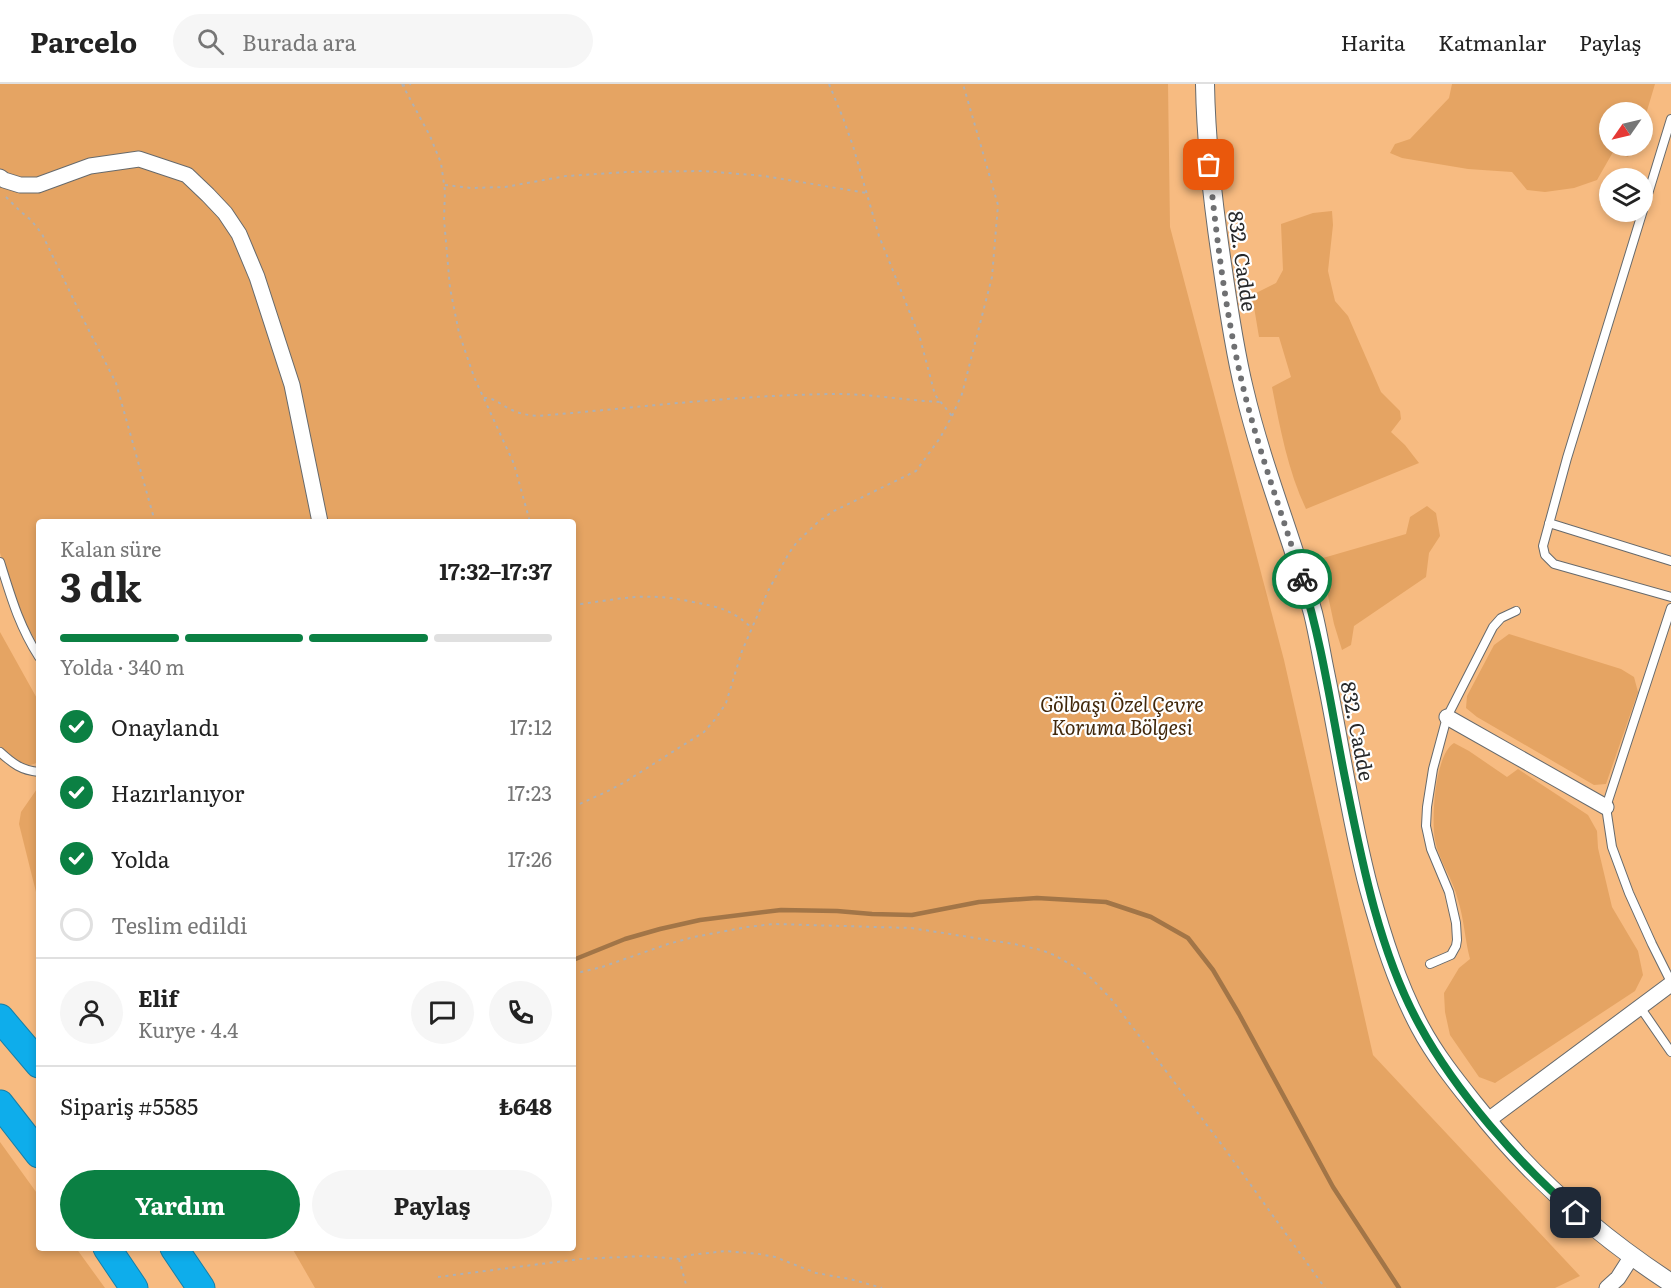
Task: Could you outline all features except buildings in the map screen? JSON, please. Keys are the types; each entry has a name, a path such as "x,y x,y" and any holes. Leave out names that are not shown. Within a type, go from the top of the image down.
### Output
{"highway":[{"path":"0,1018 36,1060"},
{"path":"0,1104 36,1150"},
{"path":"109,1251 134,1288"},
{"path":"176,1251 201,1288"}],"street":[{"name":"832. Cadde","path":"1205,84 1210,174 1230,324 1244,390 1261,451 1314,615 1334,712 1345,781 1369,889 1396,973 1419,1025 1443,1063 1487,1121 1538,1178 1563,1202 1663,1281"},
{"path":"0,177 20,185 38,185 90,166 139,159 187,176 214,201 239,234 264,299 292,385 320,519"},
{"path":"1447,717 1606,807"},
{"path":"1487,1121 1671,983"},
{"path":"1607,1288 1618,1278 1632,1256"}],"lane":[{"path":"1671,119 1567,458 1543,550 1547,559 1554,564 1671,597"},
{"path":"1549,523 1671,561"},
{"path":"0,562 11,601 36,652"},
{"path":"1671,608 1606,807 1612,847 1652,944 1671,983"},
{"path":"1430,964 1450,955 1457,940 1456,923 1449,892 1431,849 1426,826 1433,769 1447,717 1493,627 1501,618 1516,611"},
{"path":"0,752 16,766 36,772"},
{"path":"1640,1007 1671,1052"}],"path":[{"path":"411,84 402,85 441,163 445,185 444,219 453,311 466,355 483,398 514,464 529,519"},
{"path":"829,84 853,147 879,236 920,338 935,395 952,416"},
{"path":"576,806 625,782 704,732 726,703 742,651 768,591 789,553 818,522 840,507 916,471 940,438 952,416 962,394 992,277 998,205 963,84"},
{"path":"445,185 471,188 505,187 566,176 626,172 703,171 765,176 866,193"},
{"path":"4,193 7,199 32,220 42,234 116,383 154,519"},
{"path":"483,398 490,397 519,413 537,416 747,398 834,394 940,402"},
{"path":"576,603 582,604 639,595 668,596 724,609 744,620 752,628"},
{"path":"576,973 694,937 774,924 911,928 1028,946 1054,955 1085,974 1112,1000 1222,1145 1325,1288"},
{"path":"438,1277 603,1257 644,1256 678,1259 690,1255 726,1251 775,1257 816,1273 882,1288"},
{"path":"678,1259 687,1288"}],"green space":[{"name":"Gölbaşı Özel Çevre Koruma Bölgesi","path":"0,84 1671,84 1671,1288 0,1288"},
{"name":"Gölbaşı Özel Çevre Koruma Bölgesi","path":"0,84 1168,84 1170,227 1284,660 1373,1055 1580,1276 1555,1288 315,1288 294,1251 576,1251 576,519 36,519 36,642 18,609 0,553"},
{"path":"1452,84 1655,84 1650,102 1599,102 1599,156 1611,156 1604,168 1599,168 1597,180 1574,188 1545,192 1527,190 1512,172 1468,169 1402,158 1390,153 1395,144 1410,139 1449,98"},
{"path":"1332,211 1333,225 1328,271 1335,301 1348,316 1381,392 1400,411 1401,419 1391,432 1419,463 1306,509 1289,465 1272,387 1291,377 1279,337 1259,337 1252,295 1276,283 1283,270 1281,224 1313,213"},
{"path":"1427,506 1436,513 1440,536 1429,553 1426,577 1354,626 1351,645 1342,650 1321,563 1323,558 1406,534 1410,517"},
{"path":"0,632 36,697 36,763 23,767 0,760"},
{"path":"1509,634 1621,669 1634,677 1638,692 1606,784 1594,785 1477,717 1466,708 1467,696 1494,645"},
{"path":"1454,743 1507,777 1518,769 1588,815 1597,831 1598,848 1612,907 1638,951 1643,975 1635,991 1495,1083 1479,1077 1450,1035 1445,1012 1444,993 1459,968 1470,959 1456,892 1437,848 1434,830 1434,803 1439,773 1442,760"},
{"path":"36,790 36,892 19,824 21,812"},
{"path":"0,1142 36,1192 36,1251 78,1251 105,1288 0,1288"}],"waterway":[{"path":"576,959 625,939 660,929 700,920 781,910 912,915 979,902 1037,898 1106,902 1151,917 1188,938 1213,970 1333,1187 1399,1288"}],"way so far":[{"path":"1209,165 1230,324 1244,390 1302,579"}],"route":[{"path":"1302,579 1314,615 1334,712 1345,781 1369,889 1406,998 1430,1044 1487,1121 1538,1178 1576,1213"}]}
